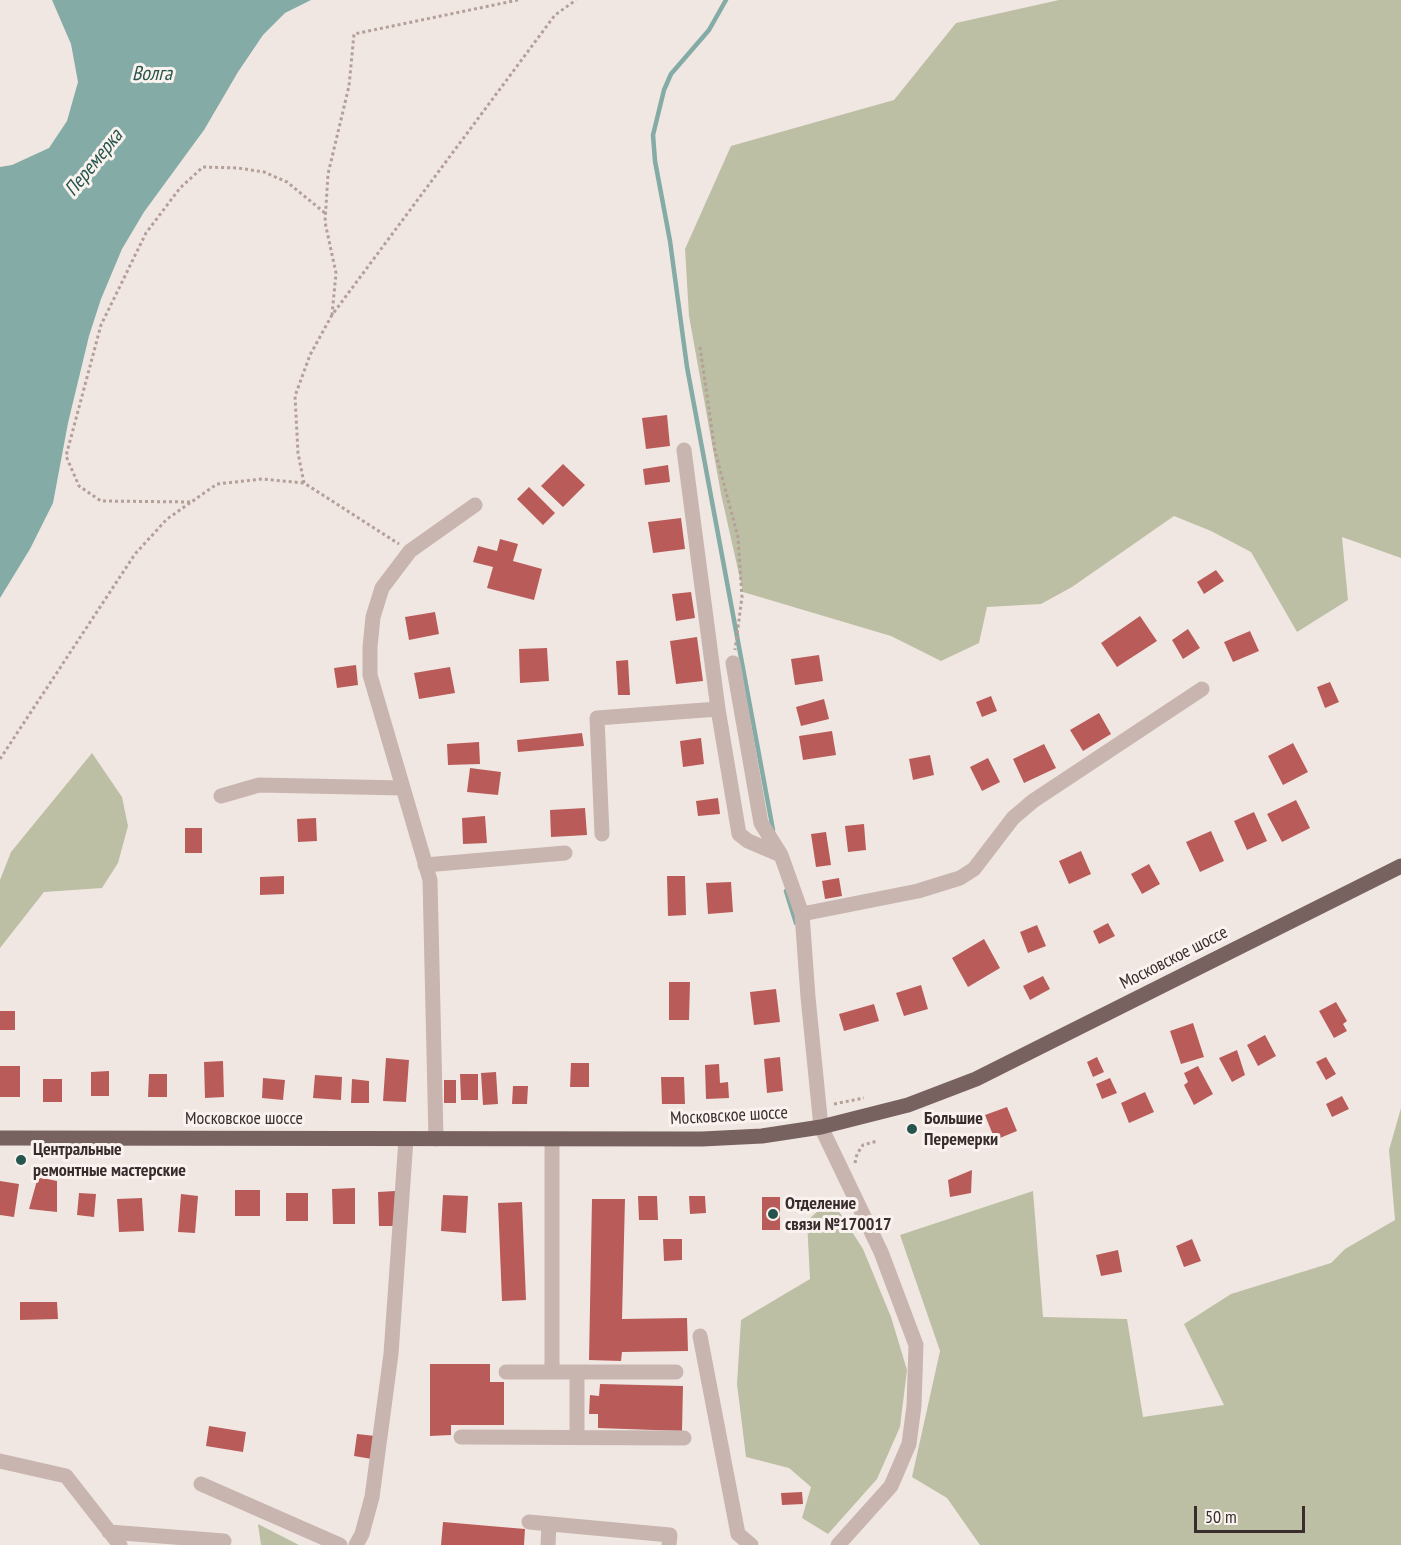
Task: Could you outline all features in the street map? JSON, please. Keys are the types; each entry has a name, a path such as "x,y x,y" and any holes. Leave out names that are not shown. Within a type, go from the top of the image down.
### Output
{"main road":[{"name":"Московское шоссе","path":"0,1138 732,1138 821,1127 908,1105 976,1079 1401,866"}],"street":[{"path":"684,450 718,709 740,834 748,841 781,855"},
{"path":"436,1139 430,880 370,675 370,647 373,617 382,588 410,551 475,505"},
{"path":"733,663 761,823 781,855 802,914 821,1127 881,1252 916,1346 914,1406 909,1444 891,1486 838,1545"},
{"path":"802,914 918,891 960,878 974,869 1013,818 1033,801 1202,689"},
{"path":"602,834 597,718 718,709"},
{"path":"222,796 259,785 403,788"},
{"path":"425,865 565,853"},
{"path":"356,1545 362,1534 372,1497 391,1354 406,1139"},
{"path":"552,1139 552,1372"},
{"path":"700,1336 738,1534 751,1545"},
{"path":"506,1372 676,1372"},
{"path":"577,1372 577,1438"},
{"path":"461,1437 684,1438"},
{"path":"0,1461 66,1476 120,1545"},
{"path":"201,1484 340,1545"},
{"path":"530,1522 670,1535 669,1545"},
{"path":"548,1545 549,1524"},
{"path":"110,1532 224,1541"}],"path":[{"path":"332,315 336,273 325,222 328,174 349,86 354,34 518,0"},
{"path":"304,483 298,453 295,396 310,356 332,315 555,15 576,0"},
{"path":"190,502 101,501 79,486 66,456 101,325 146,233 180,188 203,167 238,168 264,172 287,182 325,213"},
{"path":"700,347 715,451 738,537 742,597 733,663"},
{"path":"0,759 135,554 167,519 217,484 262,479 304,483 410,551"},
{"path":"834,1104 864,1098"},
{"path":"855,1164 857,1154 863,1145 877,1141"}],"green space":[{"path":"1059,0 1401,0 1401,558 1342,537 1348,600 1297,632 1251,552 1211,531 1174,516 1072,587 1041,604 987,607 979,643 941,661 891,636 743,592 721,494 689,316 685,249 731,146 894,100 956,23"},
{"path":"92,753 122,797 128,826 118,863 102,888 44,892 0,948 0,880 11,852"},
{"path":"1401,1108 1401,1545 980,1545 947,1498 912,1477 940,1351 900,1235 1033,1191 1043,1317 1127,1319 1143,1417 1224,1405 1184,1324 1231,1294 1331,1263 1345,1249 1395,1220 1389,1150"},
{"path":"831,1199 863,1249 891,1317 907,1370 900,1427 877,1479 828,1534 802,1518 811,1487 789,1468 746,1457 737,1384 741,1320 810,1279 807,1221"},
{"path":"258,1524 299,1545 261,1545"}],"water":[{"name":"Волга","path":"52,0 311,0 285,13 263,35 204,130 144,212 122,249 101,299 89,336 68,423 53,503 30,549 0,598 0,167 12,165 49,148 67,121 78,82 71,44"}],"building":[{"path":"667,415 670,446 646,449 642,418"},
{"path":"563,464 585,485 563,507 541,486"},
{"path":"668,465 670,482 645,485 643,469"},
{"path":"529,487 555,513 543,525 517,499"},
{"path":"681,518 685,549 653,553 648,522"},
{"path":"500,539 518,544 513,561 542,569 534,600 487,588 493,567 473,562 478,546 497,551"},
{"path":"1216,570 1224,581 1204,594 1197,582"},
{"path":"691,592 695,618 676,621 672,594"},
{"path":"435,612 439,634 409,640 405,617"},
{"path":"1140,616 1157,641 1117,667 1101,643"},
{"path":"1188,629 1200,648 1183,659 1172,640"},
{"path":"1250,631 1259,651 1233,662 1224,642"},
{"path":"697,637 703,681 676,684 670,641"},
{"path":"547,648 549,681 520,683 519,649"},
{"path":"819,655 823,681 795,685 791,659"},
{"path":"628,660 630,695 618,695 616,661"},
{"path":"356,665 358,685 337,688 334,668"},
{"path":"450,667 455,693 419,699 414,673"},
{"path":"1330,682 1339,702 1325,708 1317,687"},
{"path":"991,696 997,711 982,717 976,702"},
{"path":"824,699 829,719 801,726 796,707"},
{"path":"1099,713 1111,734 1083,751 1070,730"},
{"path":"832,731 836,755 803,760 799,736"},
{"path":"582,733 584,746 518,752 517,740"},
{"path":"701,738 704,764 683,767 680,741"},
{"path":"479,742 480,764 448,765 447,744"},
{"path":"1293,743 1308,772 1283,785 1268,756"},
{"path":"1044,744 1056,768 1024,783 1013,759"},
{"path":"930,755 934,775 913,780 909,759"},
{"path":"988,758 1000,782 982,791 970,767"},
{"path":"470,768 501,772 498,795 467,792"},
{"path":"718,798 720,814 698,816 696,801"},
{"path":"1296,800 1310,828 1282,842 1267,814"},
{"path":"585,808 587,835 551,837 550,810"},
{"path":"1254,812 1267,841 1247,850 1234,821"},
{"path":"485,816 487,843 463,844 462,818"},
{"path":"316,818 317,841 298,842 297,819"},
{"path":"864,824 866,850 848,852 845,826"},
{"path":"185,828 202,828 202,853 185,853"},
{"path":"1211,831 1224,861 1200,872 1186,842"},
{"path":"826,832 831,865 816,867 811,834"},
{"path":"1081,851 1091,874 1069,884 1059,861"},
{"path":"1149,864 1160,884 1142,894 1131,874"},
{"path":"284,876 284,894 260,895 260,877"},
{"path":"667,876 685,876 686,915 668,916"},
{"path":"839,878 842,896 825,899 822,881"},
{"path":"731,882 733,912 708,914 706,883"},
{"path":"1108,923 1115,936 1099,944 1093,931"},
{"path":"1037,925 1046,946 1028,953 1020,932"},
{"path":"984,939 1000,968 968,987 952,958"},
{"path":"1043,976 1050,989 1030,1000 1023,986"},
{"path":"669,982 690,982 689,1020 669,1020"},
{"path":"921,985 928,1009 904,1016 896,993"},
{"path":"776,989 780,1022 754,1025 750,992"},
{"path":"1336,1002 1347,1021 1343,1024 1347,1031 1334,1038 1319,1011"},
{"path":"874,1004 879,1021 844,1031 839,1014"},
{"path":"0,1011 15,1011 15,1030 0,1030"},
{"path":"1193,1023 1204,1057 1181,1064 1170,1031"},
{"path":"1265,1035 1276,1056 1258,1066 1247,1045"},
{"path":"1237,1050 1245,1075 1232,1082 1219,1058"},
{"path":"780,1057 783,1091 767,1093 764,1059"},
{"path":"1097,1057 1104,1072 1093,1077 1087,1062"},
{"path":"1326,1057 1336,1074 1326,1080 1316,1062"},
{"path":"386,1058 409,1060 406,1102 383,1101"},
{"path":"223,1061 224,1097 205,1098 204,1062"},
{"path":"571,1063 589,1063 589,1087 570,1087"},
{"path":"719,1064 720,1083 728,1082 729,1098 706,1099 705,1065"},
{"path":"0,1066 20,1066 20,1097 0,1097"},
{"path":"1198,1066 1213,1094 1194,1105 1184,1085 1188,1082 1184,1073"},
{"path":"109,1071 109,1096 91,1096 91,1072"},
{"path":"496,1072 498,1104 483,1105 481,1073"},
{"path":"149,1074 167,1074 167,1097 148,1097"},
{"path":"460,1074 478,1074 478,1100 461,1100"},
{"path":"315,1075 342,1077 341,1100 313,1098"},
{"path":"661,1077 684,1077 685,1104 662,1104"},
{"path":"263,1078 285,1080 283,1100 262,1098"},
{"path":"1110,1078 1117,1093 1102,1099 1096,1084"},
{"path":"43,1079 62,1079 62,1102 43,1102"},
{"path":"352,1079 369,1081 369,1103 351,1103"},
{"path":"444,1080 456,1080 456,1103 444,1103"},
{"path":"513,1086 528,1086 527,1104 512,1104"},
{"path":"1145,1092 1154,1112 1129,1123 1121,1103"},
{"path":"1342,1096 1349,1109 1332,1117 1326,1104"},
{"path":"1007,1107 1017,1131 995,1140 985,1115"},
{"path":"972,1170 971,1193 950,1197 948,1180"},
{"path":"38,1177 57,1181 57,1212 29,1209"},
{"path":"0,1181 19,1184 14,1217 0,1215"},
{"path":"355,1188 355,1224 333,1224 332,1189"},
{"path":"235,1190 260,1190 260,1216 235,1216"},
{"path":"395,1191 396,1226 379,1226 378,1192"},
{"path":"79,1193 96,1194 94,1217 77,1215"},
{"path":"286,1193 308,1193 308,1221 286,1221"},
{"path":"181,1194 198,1196 195,1233 178,1232"},
{"path":"443,1195 468,1196 466,1233 441,1231"},
{"path":"638,1196 657,1196 658,1220 639,1220"},
{"path":"689,1196 705,1196 706,1213 690,1214"},
{"path":"762,1197 780,1197 780,1230 762,1230"},
{"path":"142,1198 144,1231 119,1232 117,1199"},
{"path":"592,1199 625,1199 622,1319 687,1318 688,1351 622,1352 621,1361 589,1360"},
{"path":"522,1202 526,1300 502,1301 498,1203"},
{"path":"663,1239 682,1239 682,1260 664,1261"},
{"path":"1192,1239 1201,1261 1184,1267 1176,1246"},
{"path":"1118,1250 1122,1272 1101,1276 1096,1255"},
{"path":"20,1302 57,1302 58,1319 20,1320"},
{"path":"430,1364 490,1364 490,1382 504,1382 504,1425 451,1425 451,1435 430,1436"},
{"path":"600,1384 683,1386 682,1431 598,1428 598,1414 589,1414 590,1395 599,1396"},
{"path":"209,1426 246,1432 243,1452 206,1446"},
{"path":"357,1434 375,1436 372,1459 354,1456"},
{"path":"802,1492 803,1504 782,1505 781,1493"},
{"path":"443,1522 525,1529 524,1545 441,1545"}],"waterway":[{"path":"726,0 709,30 671,74 664,90 653,135 687,367 773,830"},
{"path":"786,891 796,923"}],"place":[{"name":"Большие Перемерки","path":"912,1129"},
{"name":"Центральные ремонтные мастерские","path":"21,1160"},
{"name":"Отделение связи №170017","path":"773,1214"}],"water label":[{"name":"Перемерка","path":"94,163"}]}
